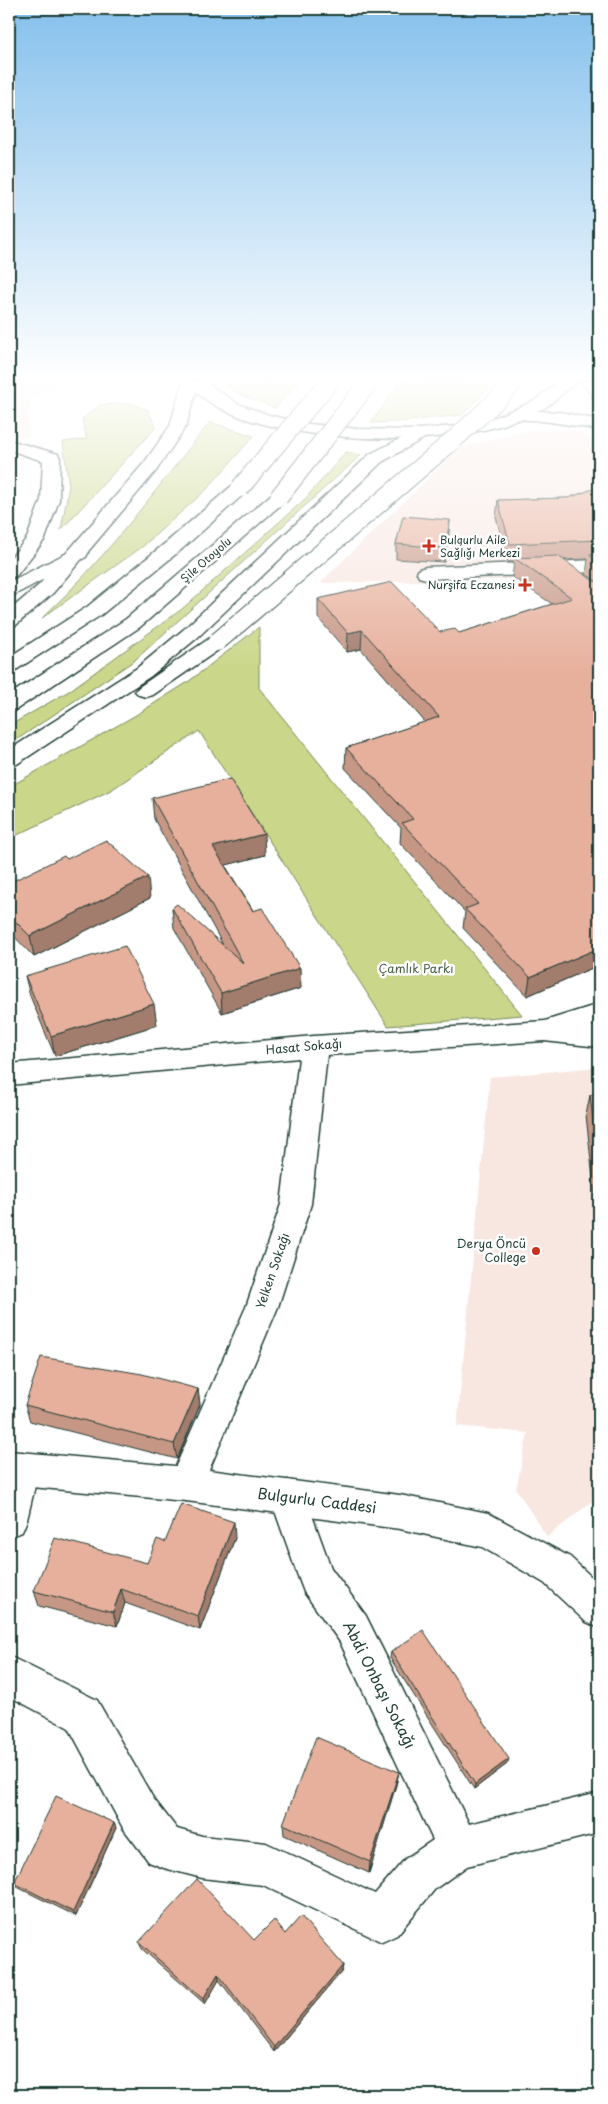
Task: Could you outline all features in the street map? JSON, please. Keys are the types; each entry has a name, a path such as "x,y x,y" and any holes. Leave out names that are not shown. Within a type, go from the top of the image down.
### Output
{"main road":[{"path":"9,572 36,540 50,500 51,479"},
{"path":"9,621 46,589 140,479"},
{"path":"9,666 94,611 176,545 247,479"},
{"name":"Şile Otoyolu","path":"9,704 133,623 279,497 293,479"},
{"path":"9,760 80,716 144,672 190,634 354,479"},
{"path":"9,771 34,760 115,713 217,642 408,479"},
{"path":"9,590 78,553"},
{"path":"426,573 599,566"},
{"path":"560,567 582,582"},
{"path":"544,1031 599,1014"},
{"name":"Hasat Sokağı","path":"9,1074 314,1046 544,1031 599,1037"},
{"name":"Yelken Sokağı","path":"186,1484 262,1307 296,1204 314,1046"},
{"path":"9,1520 15,1469"},
{"name":"Bulgurlu Caddesi","path":"15,1469 186,1484 288,1497 400,1512 488,1531 557,1570 599,1609"},
{"name":"Abdi Onbaşı Sokağı","path":"288,1497 317,1579 353,1629 458,1847"},
{"path":"9,1675 83,1714 138,1813 164,1847 202,1857 266,1864 382,1920 420,1874 458,1847 599,1813"}],"shaded area":[{"path":"427,479 599,479 599,578 320,583"},
{"name":"Derya Öncü College","path":"599,1067 599,1496 547,1537 516,1489 528,1433 457,1426 490,1077"}],"green space":[{"path":"68,479 108,479 61,530 69,486"},
{"path":"165,479 216,479 142,547 42,618 109,548"},
{"path":"322,479 334,479 135,660 9,745 9,726 69,691 182,609 306,498"},
{"name":"Çamlık Parkı","path":"259,627 259,688 522,1015 388,1026 199,731 111,790 9,839 9,787 136,715 188,682"}],"building":[{"path":"599,487 599,540 510,544 498,500 568,498"},
{"path":"403,516 450,520 445,548 396,544"},
{"path":"589,555 599,555 599,563"},
{"path":"558,556 594,581 599,582 599,948 530,977 465,909 478,904 402,823 413,819 346,748 439,717 362,630 348,633 318,599 392,582 440,632 455,629 459,633 572,598 514,558"},
{"path":"230,779 264,834 213,847 253,911 262,908 300,968 221,993 172,908 177,904 243,963 152,798"},
{"path":"106,840 148,877 30,936 9,915 9,883 64,856 67,859"},
{"path":"125,946 154,1004 51,1036 25,976"},
{"path":"590,1095 599,1095 599,1169"},
{"path":"41,1357 142,1374 198,1389 174,1444 25,1405"},
{"path":"181,1504 234,1522 198,1616 121,1589 113,1612 34,1591 55,1538 147,1563 157,1539 165,1542"},
{"path":"423,1630 509,1759 475,1784 391,1652"},
{"path":"316,1737 399,1772 370,1862 283,1824"},
{"path":"56,1796 114,1823 73,1912 14,1883"},
{"path":"197,1879 254,1940 274,1920 285,1934 301,1916 343,1965 274,2047 218,1974 203,1999 139,1942"}],"place":[{"name":"Bulgurlu Aile Sağlığı Merkezi","path":"429,546"},
{"name":"Nurşifa Eczanesi","path":"525,585"},
{"name":"Derya Öncü College","path":"536,1251"}]}
